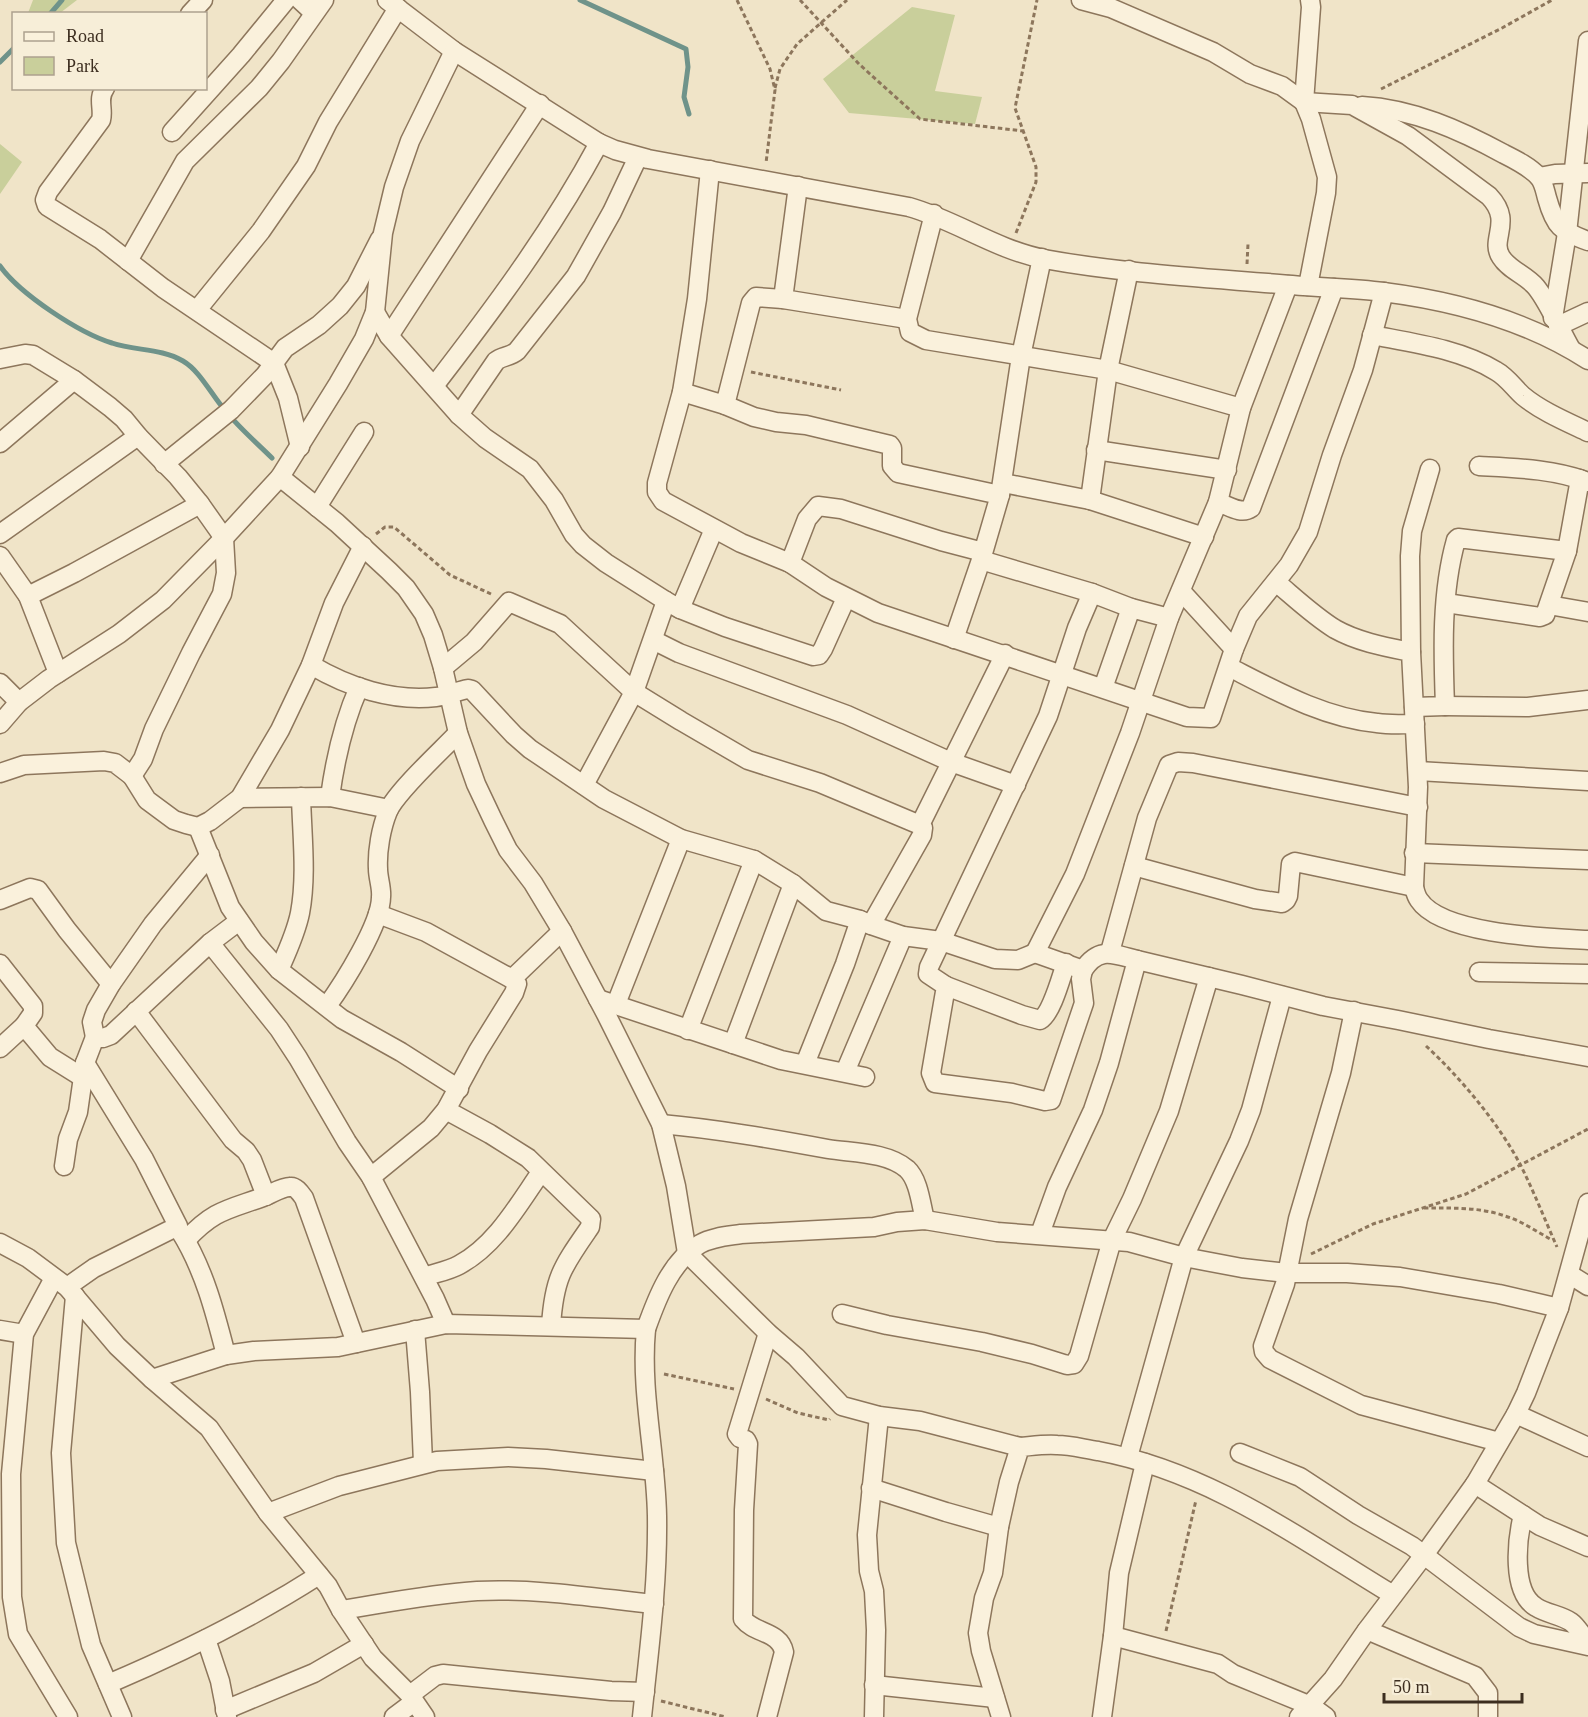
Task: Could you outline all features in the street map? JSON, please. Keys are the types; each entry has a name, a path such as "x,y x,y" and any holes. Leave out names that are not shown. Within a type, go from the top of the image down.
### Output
{"street":[{"path":"192,12 203,0"},
{"path":"172,132 241,55 286,0"},
{"path":"128,261 185,161 259,88 319,7 300,0"},
{"path":"1081,0 1111,8 1213,52 1250,74 1281,86 1304,102 1402,111 1476,138 1539,177 1551,214 1558,226 1588,241"},
{"path":"1308,286 1327,177 1304,102 1310,0"},
{"path":"197,310 261,231 306,166 393,3 454,51 599,143 638,157 909,207 934,214 1010,248 1042,258 1129,270 1383,292 1452,304 1551,338 1588,360"},
{"path":"1556,322 1568,233 1581,173 1588,41"},
{"path":"0,724 19,702 58,673 119,634 164,600 280,477 364,339 375,312 383,233 394,187 410,141 454,51"},
{"path":"104,90 101,95 103,114 101,120 48,192 45,200 47,206 100,239 163,288 274,363 288,398 300,447"},
{"path":"388,336 540,104"},
{"path":"1352,105 1408,136 1496,203 1501,215 1498,246 1500,257 1536,287 1571,349"},
{"path":"434,386 506,292 538,245 571,195 599,143"},
{"path":"459,415 499,358 509,357 517,351 576,276 612,212 638,157"},
{"path":"711,170 696,299 682,392 657,483 657,492 663,501 741,543 790,563 846,598 878,613 1187,717 1211,718 1248,616 1276,582 1308,532 1332,455 1363,370 1383,292"},
{"path":"1539,177 1581,173"},
{"path":"783,299 798,186"},
{"path":"934,214 907,319 910,332 914,335 926,340 1108,370 1241,408"},
{"path":"165,464 231,411 266,375 285,348 319,325 340,306 356,286 383,233"},
{"path":"954,639 982,556 1001,489 1021,356 1042,258"},
{"path":"1090,500 1108,370 1129,270"},
{"path":"1035,953 1075,874 1130,733 1169,618 1218,502 1241,408 1288,285"},
{"path":"1218,502 1242,511 1251,508 1334,288"},
{"path":"725,405 751,303 756,297 783,299 907,319"},
{"path":"375,312 388,336 459,415 485,438 530,469 554,500 574,535 583,545 606,563 673,605 725,627 816,656 823,649 846,598"},
{"path":"1556,322 1588,312"},
{"path":"1372,335 1443,350 1491,368 1534,404 1588,432"},
{"path":"0,359 25,354 33,355 110,406 200,504 224,538 226,573 222,594 154,729 143,759 132,776"},
{"path":"0,443 74,380"},
{"path":"682,392 725,405 754,417 776,422 806,424 890,445 892,466 898,473 1090,500 1204,537"},
{"path":"317,507 364,432"},
{"path":"0,534 138,436"},
{"path":"1096,450 1227,470"},
{"path":"1446,603 1540,617 1545,615 1567,551 1584,481 1518,468 1479,465"},
{"path":"1430,470 1412,531 1410,556 1411,652 1418,771 1414,887 1419,900 1427,908 1444,918 1460,923 1507,934 1588,940"},
{"path":"280,477 363,546 406,588 424,614 433,635 458,733 476,784 508,850 533,883 607,1001 661,1124 676,1186 687,1253 768,1333 796,1357 842,1406 879,1416 920,1421 1020,1447 1056,1445 1137,1460 1200,1483 1272,1519 1393,1595"},
{"path":"28,596 200,504"},
{"path":"790,563 807,519 818,506 841,509 1131,608 1169,618"},
{"path":"584,785 634,692 653,640 714,529"},
{"path":"1445,706 1446,603 1455,543 1458,538 1567,551"},
{"path":"0,773 24,765 104,760 115,763 132,776 147,800 174,820 198,827 210,821 240,798 280,730 311,665 334,603 363,546"},
{"path":"0,556 28,596 58,673"},
{"path":"1276,582 1314,614 1335,628 1364,640 1411,652"},
{"path":"1181,591 1232,658 1277,692 1325,711 1379,724 1445,706 1538,706 1588,700"},
{"path":"1092,593 1077,628 1048,716 928,972 946,986 1040,1020 1075,966 1110,952 1323,1006 1489,1040 1588,1056"},
{"path":"443,668 474,642 509,602 545,616 566,628 634,692 748,760 820,783 923,828 923,833 865,922 845,964 805,1064"},
{"path":"1549,605 1588,612"},
{"path":"1103,688 1131,608"},
{"path":"653,640 698,660 847,715 951,762 1016,785"},
{"path":"920,825 1005,654"},
{"path":"311,665 328,675 375,693 437,697 472,690 530,749 619,807 681,839 754,860 794,884 826,911 903,936 941,941 995,959 1018,960 1035,953 1075,966 1081,979 1084,1003 1053,1097 1048,1101 1012,1093 935,1083 931,1073 946,986"},
{"path":"0,683 19,702"},
{"path":"330,797 337,757 351,704 359,687"},
{"path":"327,1006 339,990 369,936 378,914 381,896 379,852 382,830 389,809 458,733"},
{"path":"1110,952 1147,818 1169,765 1173,763 1193,763 1418,807"},
{"path":"1418,771 1588,781"},
{"path":"279,970 300,914 304,879 301,797"},
{"path":"240,798 330,797 389,809"},
{"path":"198,827 230,907 254,942 279,970 342,1019 401,1052 459,1089"},
{"path":"607,1001 681,839"},
{"path":"1414,853 1588,860"},
{"path":"64,1166 68,1139 78,1112 83,1070 95,1037 92,1022 96,1010 111,984 153,924 210,855"},
{"path":"688,1029 754,860"},
{"path":"1134,866 1255,899 1282,903 1288,896 1291,864 1295,862 1414,887"},
{"path":"733,1044 794,884"},
{"path":"0,900 22,890 30,888 38,890 111,984"},
{"path":"371,1177 432,1128 446,1110 478,1051 514,993 517,984 512,979 426,932 378,914"},
{"path":"95,1037 103,1038 111,1035 210,943 239,921"},
{"path":"512,979 562,931"},
{"path":"845,1072 903,936"},
{"path":"210,943 279,1029 347,1142 371,1177 446,1324"},
{"path":"1040,1234 1057,1187 1093,1110 1109,1064 1137,960"},
{"path":"0,964 33,1006 33,1013 24,1026 0,1048"},
{"path":"1479,972 1588,974"},
{"path":"842,1314 887,1325 982,1342 1070,1365 1074,1364 1079,1356 1112,1240 1169,1111 1209,977"},
{"path":"1102,1717 1119,1573 1137,1460 1184,1257 1239,1141 1251,1110 1282,996"},
{"path":"607,1001 781,1060 865,1077"},
{"path":"136,1011 233,1140 246,1151 256,1169 266,1196"},
{"path":"1354,1011 1341,1073 1298,1220 1291,1273 1263,1346 1264,1352 1270,1359 1361,1405 1499,1442"},
{"path":"24,1026 50,1057 83,1070 144,1159 208,1290 226,1356"},
{"path":"446,1110 528,1158 591,1219 591,1224 560,1272 554,1294 552,1326"},
{"path":"661,1124 794,1142 873,1155 892,1161 909,1171 919,1195 925,1220"},
{"path":"424,1277 458,1265 478,1252 506,1222 541,1172"},
{"path":"68,1717 18,1634 12,1597 5,1473 24,1334 65,1287 94,1268 182,1233 199,1225 214,1214 291,1186 304,1198 356,1343"},
{"path":"1305,1711 1333,1679 1367,1629 1475,1484 1516,1414 1559,1308 1588,1203"},
{"path":"642,1717 652,1642 657,1516 645,1354 646,1329 653,1309 675,1266 687,1253 702,1243 719,1237 741,1234 874,1227 897,1222 925,1220 997,1232 1129,1242 1184,1257 1242,1268 1291,1273 1347,1273 1400,1277 1499,1294 1559,1308"},
{"path":"0,1243 28,1257 65,1287 117,1346 208,1428 268,1513 328,1586 373,1658 416,1705"},
{"path":"1569,1274 1588,1286"},
{"path":"65,1287 61,1453 66,1543 91,1645 122,1717"},
{"path":"152,1379 226,1356 254,1351 329,1348 446,1324 646,1329"},
{"path":"0,1330 24,1334"},
{"path":"415,1330 423,1463"},
{"path":"767,1717 784,1652 776,1638 743,1620 744,1510 748,1444 737,1434 768,1333"},
{"path":"1516,1414 1588,1447"},
{"path":"874,1717 876,1630 874,1591 868,1571 867,1535 879,1416"},
{"path":"1001,1717 978,1633 984,1598 993,1573 999,1527 1009,1482 1020,1447"},
{"path":"1240,1454 1300,1478 1424,1555 1519,1627 1545,1637 1588,1645"},
{"path":"268,1513 339,1486 386,1475 423,1463 508,1457 654,1471"},
{"path":"1475,1484 1540,1526 1588,1547"},
{"path":"871,1488 999,1527"},
{"path":"1523,1515 1517,1557 1520,1580 1526,1595 1534,1606 1572,1623 1588,1645"},
{"path":"108,1684 206,1639 286,1596 319,1575"},
{"path":"341,1610 426,1596 478,1591 525,1592 654,1604"},
{"path":"1367,1629 1475,1676 1488,1693 1488,1717"},
{"path":"1113,1636 1162,1651 1218,1664 1305,1711 1326,1717"},
{"path":"206,1639 220,1681 226,1713 314,1673 364,1644"},
{"path":"394,1717 416,1705 435,1676 443,1674 611,1691 645,1692"},
{"path":"874,1685 995,1698"}],"path":[{"path":"737,0 770,69 775,90"},
{"path":"800,0 859,64 920,120 1023,131"},
{"path":"764,180 775,90 780,69 797,44 847,0"},
{"path":"1010,248 1036,182 1036,166 1015,108 1037,0"},
{"path":"1381,89 1503,28 1552,0"},
{"path":"734,369 841,390"},
{"path":"363,546 385,526 394,526 450,575 509,602"},
{"path":"1422,1042 1445,1064 1496,1126 1520,1164 1569,1274"},
{"path":"1291,1273 1307,1256 1373,1224 1466,1194 1588,1129"},
{"path":"1421,1208 1486,1211 1506,1216 1554,1241"},
{"path":"1162,1651 1200,1483"},
{"path":"645,1692 663,1701 726,1717"}],"green space":[{"path":"33,0 77,0 61,12 28,12"},
{"path":"912,7 955,15 935,91 982,97 975,124 849,113 823,79"},
{"path":"0,144 22,162 0,194"}],"waterway":[{"path":"52,12 62,0"},
{"path":"580,0 686,49 688,67 684,97 689,114"},
{"path":"0,62 12,50"},
{"path":"0,266 9,277 36,300 83,331 112,343 166,354 189,365 235,422 272,458"}]}
